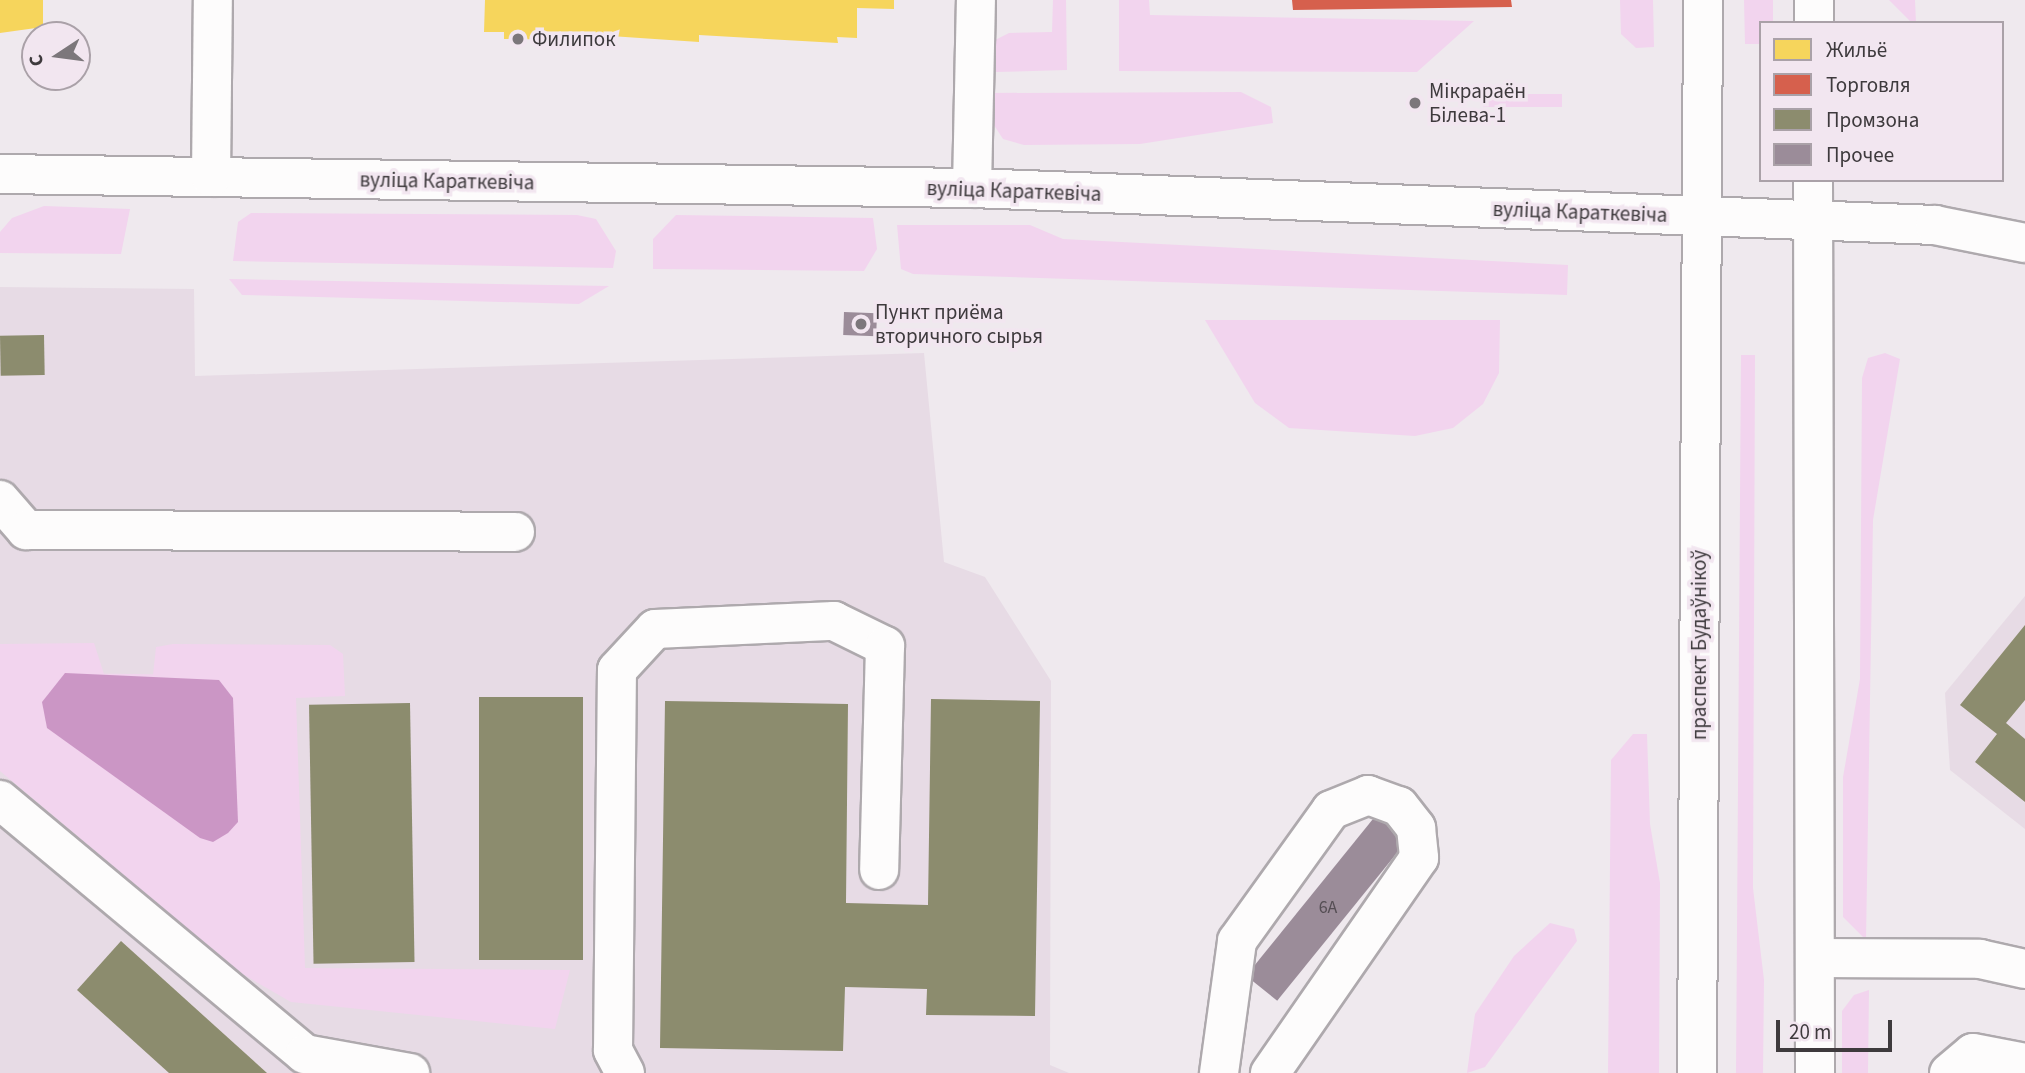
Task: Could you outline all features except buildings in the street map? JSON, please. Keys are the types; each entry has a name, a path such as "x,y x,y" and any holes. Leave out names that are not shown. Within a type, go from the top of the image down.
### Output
{"street":[{"path":"211,177 213,0"},
{"path":"972,188 976,0"},
{"name":"праспект Будаўнікоў","path":"1697,1073 1703,0"},
{"path":"1814,0 1814,21"},
{"name":"вуліца Караткевіча","path":"0,174 972,188 1935,225 2025,243"},
{"path":"1813,182 1815,1073"},
{"path":"0,500 26,530 515,532"},
{"path":"625,1073 613,1050 617,670 655,629 834,621 885,646 879,870"},
{"path":"1219,1073 1237,941 1331,810 1368,795 1399,806 1416,828 1419,858 1270,1073"},
{"path":"0,800 305,1054 411,1073"},
{"path":"1815,958 1980,959 2025,970"},
{"path":"1949,1073 1973,1053 2025,1063"}],"shaded area":[{"path":"1053,0 1066,0 1067,70 996,72 995,40 1009,33 1052,32"},
{"path":"1119,0 1149,0 1150,15 1474,21 1417,72 1119,71"},
{"path":"1620,0 1653,0 1654,47 1636,48 1621,34"},
{"path":"1744,0 1773,0 1773,21 1759,21 1759,44 1745,44"},
{"path":"1889,0 1915,0 1916,21 1910,21"},
{"path":"1241,92 1271,107 1273,123 1140,144 1024,145 1003,139 990,119 986,93"},
{"path":"1483,94 1562,94 1562,107 1483,107"},
{"path":"44,206 130,209 121,254 0,253 0,232 12,218"},
{"path":"251,213 577,215 596,219 616,251 613,268 233,261 238,222"},
{"path":"676,215 873,218 877,249 864,271 653,269 653,239"},
{"path":"897,225 1030,225 1063,239 1568,265 1567,295 913,274 901,269"},
{"path":"229,279 609,286 579,304 242,295"},
{"path":"0,287 194,289 195,376 924,353 944,562 985,577 1051,681 1050,1065 1069,1073 0,1073"},
{"path":"1205,320 1500,320 1499,373 1483,404 1453,428 1415,436 1289,428 1255,403"},
{"path":"1885,353 1900,359 1873,520 1866,940 1843,917 1843,777 1860,679 1862,378 1868,358"},
{"path":"1741,355 1755,355 1753,888 1764,980 1763,1073 1736,1073"},
{"path":"2025,596 2025,829 1950,770 1945,693"},
{"path":"94,643 104,674 153,674 156,647 173,644 330,645 343,654 345,696 296,698 305,968 570,970 555,1029 291,1002 239,972 0,771 0,644"},
{"path":"65,673 219,680 233,698 238,822 228,833 213,842 200,838 47,728 42,702"},
{"path":"1633,734 1647,734 1650,824 1660,883 1659,1073 1608,1073 1611,760"},
{"path":"1550,923 1574,929 1577,941 1485,1067 1467,1073 1475,1014 1514,956"},
{"path":"1869,990 1868,1073 1842,1073 1842,1011 1854,995"}],"place":[{"name":"Филипок","path":"518,39"},
{"name":"Мікрараён Білева-1","path":"1415,103"},
{"name":"Пункт приёма вторичного сырья","path":"861,324"}]}
